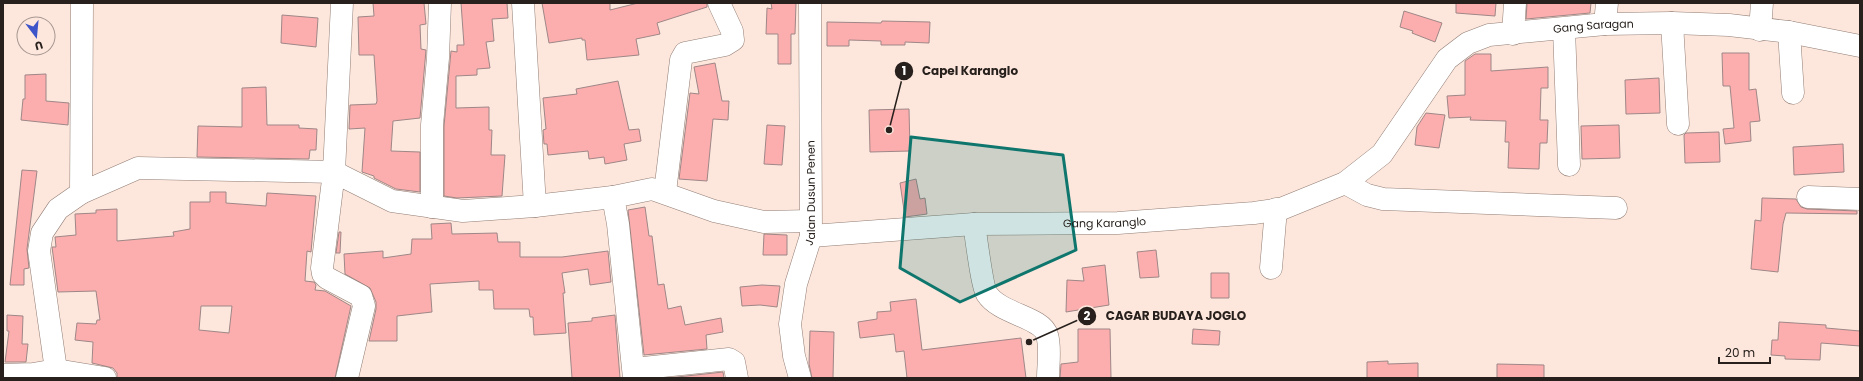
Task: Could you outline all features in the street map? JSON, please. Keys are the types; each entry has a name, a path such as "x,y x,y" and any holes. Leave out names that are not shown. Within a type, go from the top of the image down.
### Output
{"street":[{"path":"81,192 82,3"},
{"path":"342,3 334,172 322,268 327,278 363,298 364,306 347,378"},
{"path":"432,207 432,125 438,58 440,3"},
{"path":"523,3 535,206"},
{"path":"56,370 39,251 42,233 58,209 81,192 138,168 334,172 392,200 463,211 535,206 614,197 652,190 665,192 680,60 685,53 725,45 733,40 732,31 719,3"},
{"name":"Jalan Dusun Penen","path":"800,378 794,356 790,324 796,284 810,228 810,3"},
{"path":"1513,34 1515,3"},
{"path":"1760,30 1762,3"},
{"name":"Gang Saragan","path":"1382,154 1447,59 1468,43 1489,35 1564,29 1606,14 1672,23 1729,26 1789,32 1860,46"},
{"path":"1672,23 1678,124"},
{"path":"1564,29 1569,165"},
{"path":"1789,32 1793,93"},
{"name":"Gang Karanglo","path":"665,192 714,211 764,222 810,228 974,224 1118,223 1254,213 1276,209 1345,183 1382,154"},
{"path":"1345,183 1367,196 1383,199 1616,208"},
{"path":"614,197 634,373 729,359 734,362 737,378"},
{"path":"1808,198 1860,199"},
{"path":"1271,268 1276,209"},
{"path":"974,224 986,293 995,303 1004,309 1025,317 1042,327 1047,334 1048,378"},
{"path":"18,374 56,370 105,378"}],"highlighted area":[{"path":"911,137 1063,155 1076,250 960,302 900,268"}],"building":[{"path":"373,3 424,3 426,24 420,25 421,49 426,50 420,118 393,121 391,151 420,152 420,192 396,189 374,178 374,176 362,172 365,128 349,129 350,105 376,104 377,101 374,55 359,55 358,17 374,16"},
{"path":"461,3 507,3 508,18 492,19 494,41 486,42 490,68 477,69 477,75 456,76 456,108 489,107 489,130 492,130 491,155 505,155 502,196 457,198 444,196 444,126 451,51 457,52 457,45 464,45"},
{"path":"542,3 610,3 610,10 638,3 707,3 707,7 657,23 660,34 636,39 639,55 587,60 585,40 582,40 582,38 549,43"},
{"path":"771,3 796,3 795,34 791,34 791,64 778,64 778,34 766,34 767,8 772,9"},
{"path":"1456,3 1496,3 1495,16 1456,13"},
{"path":"1527,3 1591,3 1590,13 1526,19"},
{"path":"1404,11 1442,23 1435,42 1412,33 1413,31 1400,27"},
{"path":"282,15 318,18 316,47 281,43"},
{"path":"882,21 930,22 929,43 905,42 905,45 881,45 881,41 849,40 849,46 827,46 827,22 881,23"},
{"path":"1722,53 1749,53 1749,90 1756,89 1760,121 1750,122 1751,141 1725,144 1723,129 1734,128 1730,86 1723,86"},
{"path":"1475,54 1491,54 1491,71 1548,67 1548,88 1541,88 1540,120 1548,120 1547,143 1540,143 1539,169 1508,168 1509,142 1505,142 1506,121 1470,120 1471,117 1449,118 1447,96 1465,95 1465,61"},
{"path":"715,63 722,101 729,101 728,120 713,119 707,181 679,179 690,93 699,94 694,67"},
{"path":"46,74 46,101 69,103 68,125 21,120 23,99 25,99 25,75"},
{"path":"1659,78 1660,113 1626,114 1625,80"},
{"path":"618,81 629,130 639,129 641,141 624,144 627,160 605,164 604,157 589,159 588,151 548,155 547,144 544,144 543,130 546,129 543,98 577,94 576,89"},
{"path":"266,87 267,125 299,125 299,128 317,129 316,150 310,150 309,159 197,157 198,126 242,127 242,88"},
{"path":"909,109 910,151 870,152 869,110"},
{"path":"1426,113 1445,115 1439,148 1415,145 1417,127"},
{"path":"767,125 785,126 782,165 764,164"},
{"path":"1619,125 1620,158 1582,159 1581,126"},
{"path":"1719,132 1720,162 1685,163 1684,135 1686,133"},
{"path":"1843,144 1844,172 1794,175 1793,147"},
{"path":"22,170 37,171 27,249 29,268 24,269 24,285 10,285"},
{"path":"916,179 920,199 925,198 927,214 905,217 900,183"},
{"path":"210,192 226,192 226,203 266,206 267,193 316,196 311,252 307,251 305,281 314,282 316,285 315,290 325,291 351,306 335,378 117,378 117,373 113,368 92,363 93,342 75,340 77,323 96,324 97,320 100,320 96,291 58,292 52,247 56,247 55,237 76,235 75,214 96,213 96,210 117,209 117,241 174,236 173,232 190,229 190,202 210,202","holes":["201,306 232,306 229,333 199,330"]},
{"path":"1762,198 1796,199 1801,207 1807,209 1857,211 1857,214 1786,213 1783,224 1778,272 1751,269 1755,220 1761,221"},
{"path":"645,207 649,236 652,236 658,285 664,284 668,309 681,306 685,325 721,318 723,332 706,335 707,349 644,355 628,210"},
{"path":"451,223 452,234 497,233 498,242 520,242 520,257 562,257 608,251 611,282 590,285 588,269 562,273 565,293 563,293 566,333 534,335 533,317 530,317 529,309 494,309 493,290 479,290 479,281 430,284 432,312 397,316 397,341 369,341 376,309 376,302 370,288 345,274 344,254 383,251 383,258 411,254 412,239 432,239 431,224"},
{"path":"339,232 341,232 340,253 336,253"},
{"path":"764,234 787,235 787,255 763,255"},
{"path":"1156,250 1159,277 1140,278 1137,252"},
{"path":"1105,265 1109,305 1066,312 1067,280 1084,281 1082,268"},
{"path":"1211,273 1229,273 1229,298 1211,298"},
{"path":"762,285 780,286 777,307 760,305 742,306 740,287"},
{"path":"916,299 922,350 1021,338 1026,378 907,378 904,351 896,352 894,334 860,338 858,322 877,319 877,312 891,311 890,302"},
{"path":"7,315 23,316 22,344 28,344 26,362 5,362 9,331 7,331"},
{"path":"615,315 620,378 572,378 568,323 592,321 592,318"},
{"path":"1779,322 1826,325 1826,328 1860,331 1860,346 1821,343 1820,360 1785,359 1785,356 1771,355 1772,340 1778,340"},
{"path":"1078,329 1110,329 1111,378 1060,378 1061,364 1078,362"},
{"path":"1193,329 1220,331 1219,345 1192,344"},
{"path":"810,331 834,332 833,378 812,378 809,364"},
{"path":"1388,361 1388,364 1418,363 1418,378 1367,378 1367,362"},
{"path":"1497,364 1544,365 1544,378 1497,378"},
{"path":"723,372 724,378 668,378"}],"place":[{"name":"Capel Karanglo","path":"889,130"},
{"name":"CAGAR BUDAYA JOGLO","path":"1029,342"}]}
